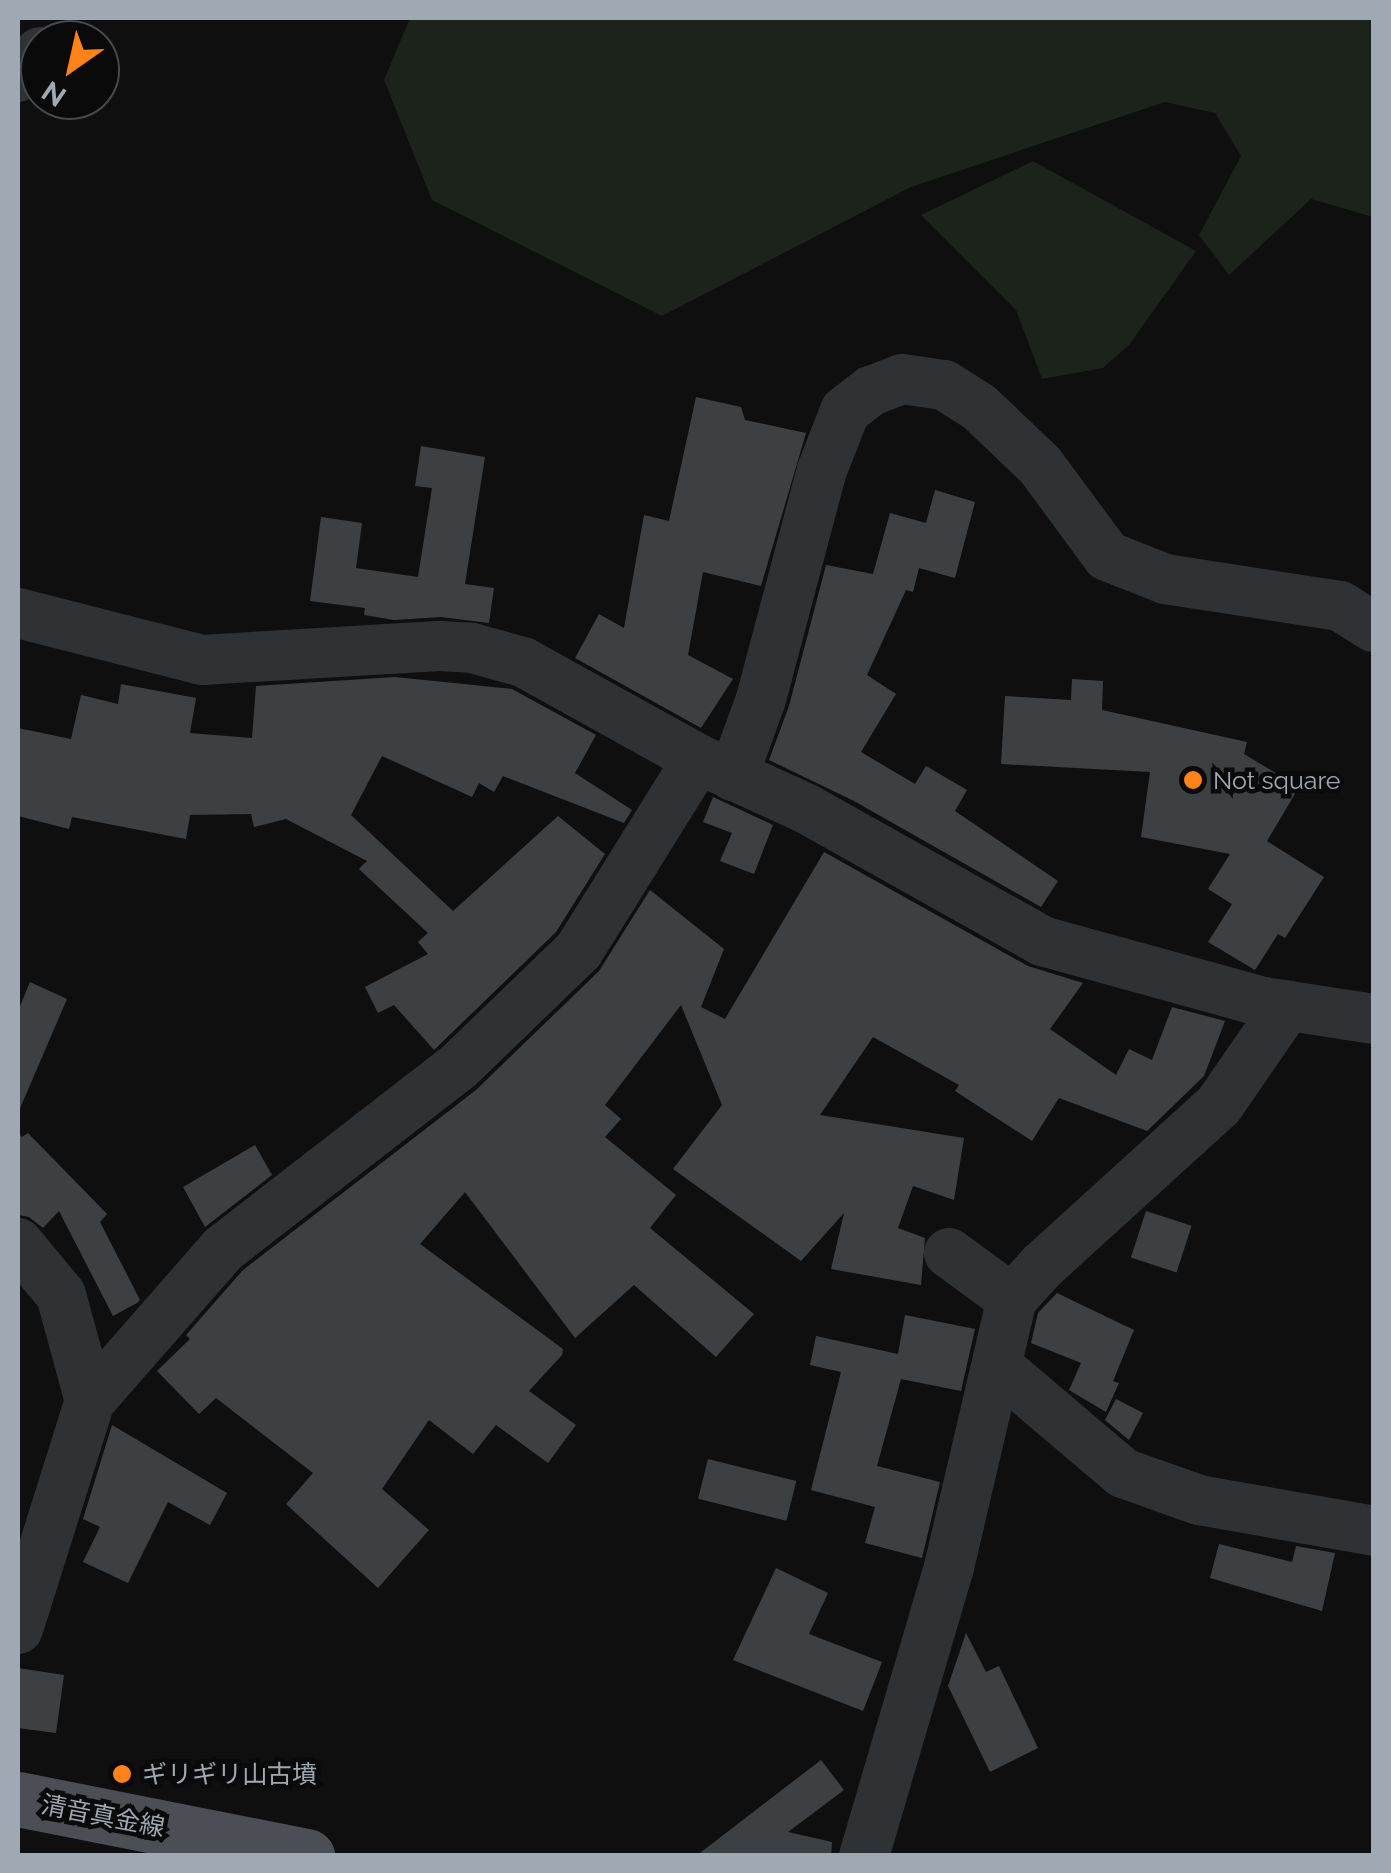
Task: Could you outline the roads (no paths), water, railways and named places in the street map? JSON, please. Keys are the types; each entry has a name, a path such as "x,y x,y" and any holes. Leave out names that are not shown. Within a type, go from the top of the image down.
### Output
{"main road":[{"name":"清音真金線","path":"18,1799 306,1856"}],"street":[{"path":"18,1629 90,1401 223,1249 458,1067 579,950 716,768 761,698 822,470 845,412 871,390 902,380 944,385 979,407 1040,465 1107,556 1165,579 1303,596 1340,606 1374,627"},
{"path":"18,613 202,660 381,648 472,648 523,662 716,768 807,809 1042,941 1288,1005 1374,1019"},
{"path":"864,1856 949,1567 1012,1300 1042,1266 1218,1104 1288,1005"},
{"path":"18,1244 61,1295 90,1401"},
{"path":"949,1253 1012,1300"},
{"path":"998,1366 1123,1473 1199,1500 1374,1531"}],"place":[{"name":"Not square","path":"1193,780"},
{"name":"ギリギリ山古墳","path":"122,1774"}]}
